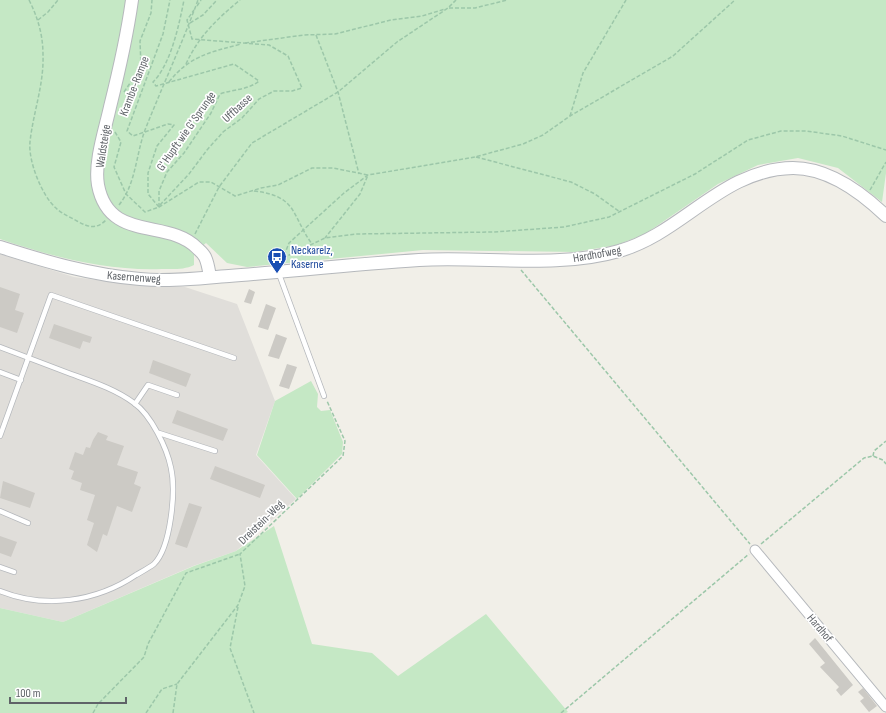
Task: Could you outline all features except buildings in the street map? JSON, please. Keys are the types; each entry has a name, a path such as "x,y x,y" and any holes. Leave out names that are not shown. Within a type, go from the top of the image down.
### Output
{"street":[{"name":"Waldsteige","path":"112,213 106,204 98,184 99,152 128,33 132,0"},
{"name":"Hardhofweg","path":"275,272 421,260 575,259 618,252 653,239 723,189 754,174 794,168 816,172 836,179 866,197 886,216"},
{"path":"112,213 130,224 179,235 191,242 204,256 210,277"},
{"name":"Kasernenweg","path":"0,247 66,268 142,280 275,272"},
{"name":"Hardhof","path":"755,550 886,707"}],"lane":[{"path":"275,272 324,396"},
{"path":"0,436 51,295 234,358"},
{"path":"0,347 108,387 135,404 159,433 171,468 172,502 168,539 154,563 125,583 92,596 56,602 15,597 0,591"},
{"path":"0,372 21,380"},
{"path":"135,404 148,385 177,395"},
{"path":"159,433 215,451"},
{"path":"0,511 28,522"},
{"path":"0,567 14,572"}],"path":[{"path":"29,0 38,20 43,55 38,99 29,143 39,183 56,208 90,227 98,226 112,213 126,194 145,132 167,82 198,0"},
{"path":"38,20 48,12 58,0"},
{"path":"121,98 141,66 140,41 151,13 152,0"},
{"name":"Krambe-Rampe","path":"159,206 148,194 148,173 157,146 174,125 168,124 132,136 127,130 163,34 170,0"},
{"path":"184,0 180,23 162,73 153,82 156,86 167,82 179,68 201,55 244,43 316,34 335,34 391,20 422,16 448,8 475,8 507,0"},
{"path":"200,40 192,39 187,20 201,0"},
{"path":"190,23 203,15 217,0"},
{"path":"186,64 200,40 217,19 240,0"},
{"path":"191,242 219,188 252,143 338,92 397,42 448,8 456,0"},
{"path":"570,116 583,73 626,0"},
{"path":"114,131 121,142 114,167 126,194 145,212 159,206 199,182 211,182 235,196 278,185 312,168 333,168 368,175 475,157 523,144 543,135 570,116 673,56 735,0"},
{"path":"316,34 338,92 359,174"},
{"name":"Uffbasse","path":"159,206 189,174 223,132 242,118 259,99 274,91 292,91 302,88 288,56 269,45 200,40"},
{"name":"G' Hupft wie G' Sprunge","path":"159,206 159,191 167,172 184,153 211,113 220,94 233,90 251,88 259,81 234,64 167,82"},
{"path":"368,175 344,193 289,243 284,258 325,238 356,234 494,232 564,227 609,217 695,174 748,140 781,132 806,131 842,136 886,150"},
{"path":"475,157 571,182 595,194 620,212"},
{"path":"866,197 886,162"},
{"path":"325,238 360,194 368,175"},
{"path":"252,191 270,193 293,208 302,231 312,244"},
{"path":"519,260 520,269 755,550"},
{"name":"Dreistein-Weg","path":"173,713 177,684 238,605 245,586 240,554 343,456 345,441 330,406 324,396"},
{"path":"873,456 874,451 886,441"},
{"path":"561,713 864,458 873,456 883,460 886,464"},
{"path":"93,713 98,704 144,657 148,644 186,573 240,554"},
{"path":"238,605 230,648 254,713"},
{"path":"146,713 162,689 177,684"}],"shaded area":[{"path":"0,254 74,277 134,285 185,287 237,304 275,401 256,455 296,499 236,551 193,566 63,622 0,608"}],"green space":[{"path":"0,0 886,0 886,173 882,202 838,168 798,158 758,165 718,184 645,234 617,245 575,252 423,250 247,267 227,263 206,243 194,253 194,265 186,268 121,268 80,262 40,252 0,239"},
{"path":"311,381 318,394 317,407 321,411 330,410 343,442 342,454 297,499 257,455 275,401"},
{"path":"274,526 312,644 372,653 398,676 486,614 568,712 0,713 0,608 63,622 194,566 236,551"}],"place":[{"name":"Neckarelz, Kaserne","path":"277,274"}]}
